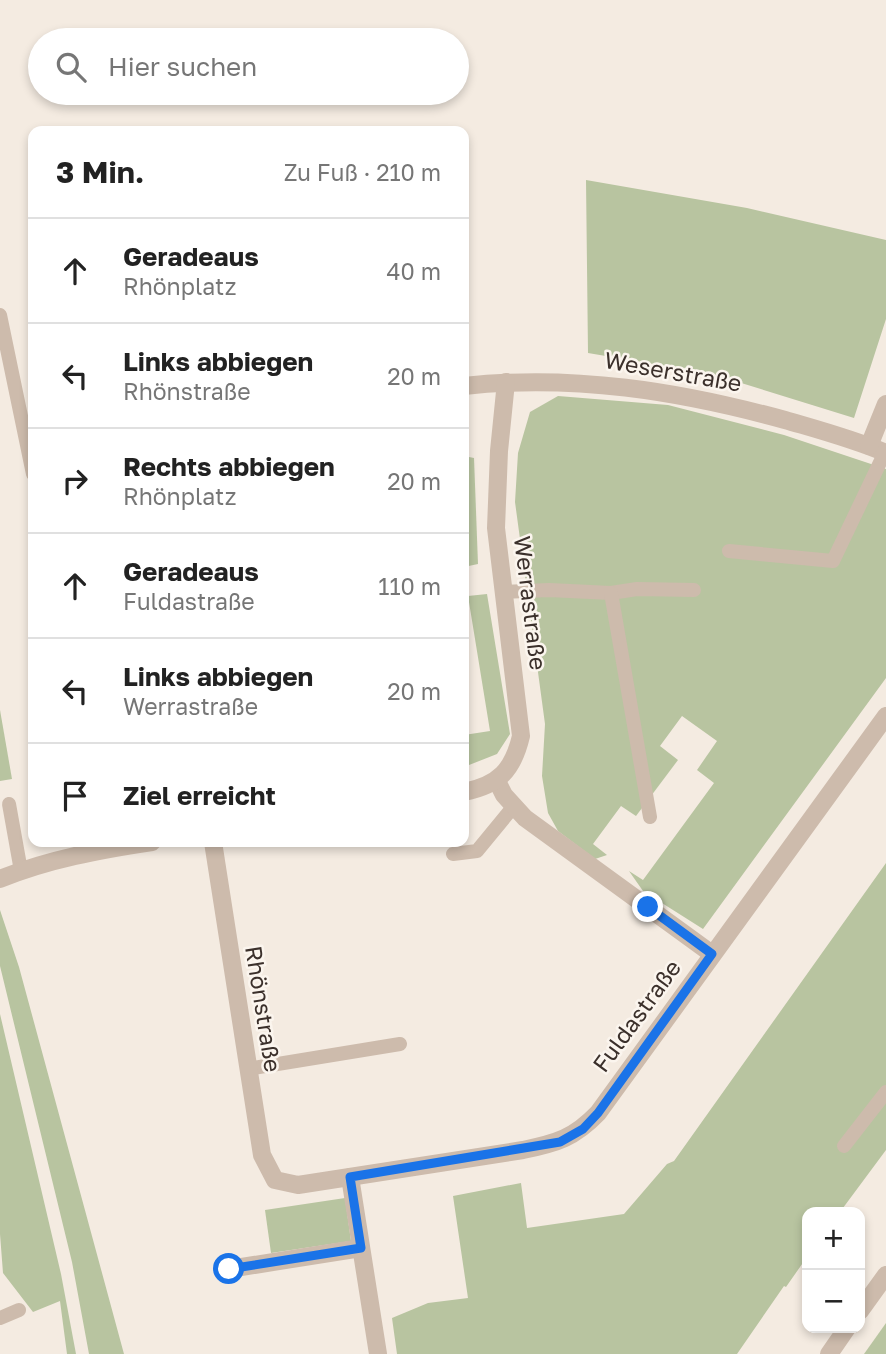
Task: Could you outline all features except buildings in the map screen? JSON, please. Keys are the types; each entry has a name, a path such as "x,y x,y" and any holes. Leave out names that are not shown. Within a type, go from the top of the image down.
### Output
{"street":[{"name":"Weserstraße","path":"469,386 506,382 576,382 658,391 745,409 880,450"},
{"name":"Werrastraße","path":"497,781 510,766 522,736 496,528 499,451 506,382"},
{"path":"880,450 886,404"},
{"name":"Fuldastraße","path":"275,1180 298,1185 350,1177 560,1142 583,1129 598,1113 886,716"},
{"path":"469,791 497,781 504,795 525,818 712,954"},
{"path":"0,879 98,850 118,847"},
{"name":"Rhönstraße","path":"214,847 262,1155 275,1180"},
{"path":"350,1177 378,1354"},
{"path":"229,1269 361,1248"},
{"path":"865,1304 886,1275"},
{"path":"828,1354 844,1333"}],"lane":[{"path":"0,315 28,450"},
{"path":"729,551 833,561 880,450"},
{"path":"503,592 549,590 611,593 637,589 694,590"},
{"path":"611,593 650,817"},
{"path":"9,804 21,871"},
{"path":"453,854 477,851 514,806"},
{"path":"247,1069 400,1044"},
{"path":"844,1146 881,1110 886,1092"},
{"path":"0,1318 19,1310"}],"green space":[{"path":"586,180 747,208 886,240 886,319 854,418 712,374 588,353"},
{"path":"558,396 668,405 784,435 886,469 886,678 703,929 643,891 629,871 643,880 714,783 697,770 717,741 682,716 660,746 678,760 636,816 621,806 593,844 607,855 595,859 558,831 548,813 542,776 545,724 515,502 518,453 530,412"},
{"path":"469,457 474,458 478,564 469,566"},
{"path":"487,594 510,734 497,754 469,765 469,734 490,731 469,596"},
{"path":"0,710 12,779 0,781"},
{"path":"886,863 886,1150 844,1207 802,1207 802,1264 737,1354 397,1354 392,1318 428,1303 468,1298 453,1196 521,1183 527,1228 624,1214 667,1164 674,1161"},
{"path":"0,910 19,967 124,1354 89,1354 72,1262 0,966"},
{"path":"0,1014 61,1274 76,1354 67,1354 60,1301 33,1312 3,1273 0,1234"},
{"path":"345,1198 351,1241 271,1253 265,1210"},
{"path":"886,1323 886,1354 864,1354"}],"route":[{"path":"229,1269 361,1248 350,1177 523,1150 560,1142 583,1129 598,1113 712,954 648,907"}]}
